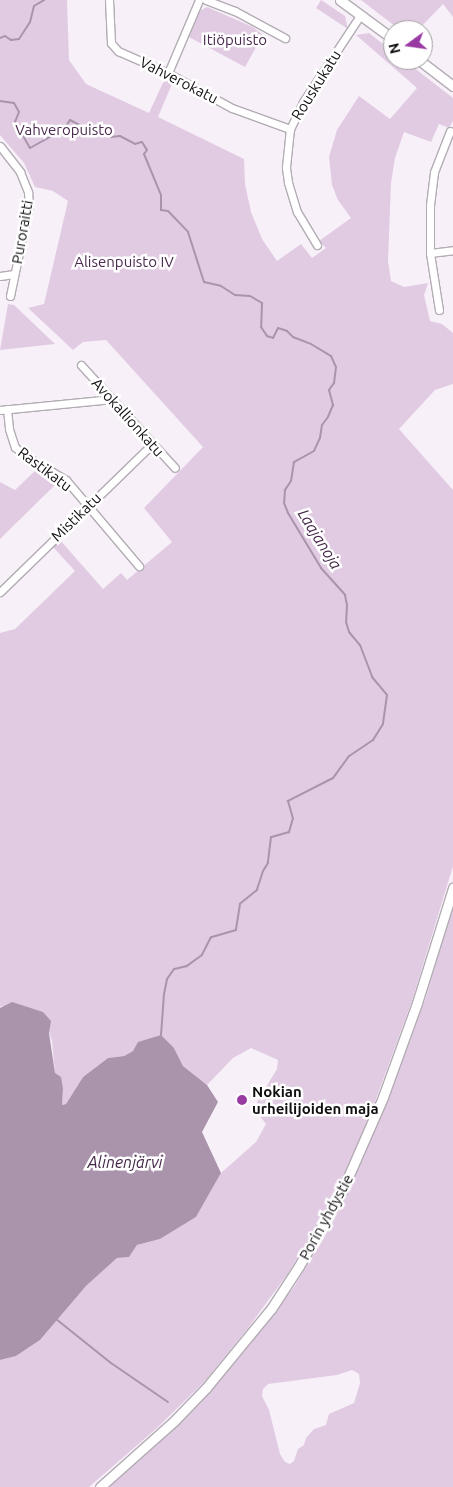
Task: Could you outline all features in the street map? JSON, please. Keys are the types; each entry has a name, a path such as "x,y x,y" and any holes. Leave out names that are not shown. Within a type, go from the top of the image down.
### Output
{"main road":[{"path":"340,0 383,31"},
{"path":"432,70 453,86"},
{"name":"Porin yhdystie","path":"100,1487 174,1421 206,1388 271,1309 300,1266 342,1192 383,1097 417,1003 453,888"}],"street":[{"name":"Vahverokatu","path":"109,0 112,46 168,73 232,108 290,129"},
{"path":"168,73 199,0"},
{"path":"206,0 235,11 285,38"},
{"name":"Rouskukatu","path":"317,245 297,212 288,182 286,167 290,129 303,102 362,14"},
{"path":"440,310 430,253 430,205 434,172 450,131"},
{"name":"Puroraitti","path":"0,146 20,172 28,192 29,205 10,296"},
{"path":"430,253 453,250"},
{"path":"0,276 14,274"},
{"name":"Avokallionkatu","path":"81,365 175,468"},
{"path":"4,410 112,399"},
{"name":"Rastikatu","path":"4,410 8,429 15,447 24,455 66,480 139,566"},
{"name":"Mistikatu","path":"0,592 152,444"}],"green space":[{"path":"0,0 67,0 69,60 86,84 149,113 166,76 174,79 158,117 244,159 245,184 251,212 262,239 277,261 301,244 312,258 326,248 319,241 351,218 338,200 332,185 329,157 337,130 359,96 390,119 417,88 396,70 417,70 453,98 453,121 449,128 439,124 431,142 404,132 395,158 391,183 388,261 391,281 404,287 428,283 424,295 430,321 442,324 453,333 453,384 435,390 399,429 453,490 453,866 412,1001 372,1110 343,1178 319,1221 289,1272 248,1328 206,1380 157,1428 89,1487 0,1487 0,1360 16,1356 40,1340 86,1286 117,1258 129,1257 137,1245 160,1239 196,1217 221,1173 256,1142 266,1124 259,1115 257,1102 277,1069 278,1060 251,1048 233,1058 207,1085 183,1066 174,1048 133,1051 124,1056 108,1058 83,1077 66,1104 62,1105 63,1089 55,1073 52,1041 43,1012 1,1006 0,1008 0,633 15,629 75,571 53,547 60,540 103,589 121,573 127,580 172,542 144,508 203,447 106,340 83,342 73,350 28,308 44,304 68,201 53,191 35,187 24,163 0,135"},
{"path":"321,0 345,16 348,29 316,8"},
{"path":"361,0 453,0 453,17 443,4 428,20 387,20"},
{"name":"Itiöpuisto","path":"207,7 253,27 263,35 245,67 187,36 201,10"},
{"path":"369,33 383,44 383,58 356,35"},
{"path":"8,304 14,305 55,344 0,350"},
{"path":"37,469 58,482 0,539 0,482 15,490"},
{"path":"453,904 453,1487 107,1487 198,1405 242,1354 294,1287 331,1225 362,1159 394,1083 426,997","holes":["352,1370 359,1374 360,1383 354,1403 329,1414 326,1425 314,1429 306,1438 304,1445 298,1449 294,1461 290,1464 285,1462 280,1454 269,1410 262,1396 263,1389 268,1384 337,1375"]}],"water":[{"name":"Alinenjärvi","path":"12,1002 43,1012 51,1021 49,1033 55,1073 61,1077 63,1089 62,1105 66,1104 83,1077 108,1058 124,1056 133,1051 138,1042 161,1035 174,1048 183,1066 207,1085 218,1102 202,1132 221,1173 196,1217 160,1239 137,1245 129,1257 117,1258 86,1286 40,1340 16,1356 0,1360 0,1008"}],"waterway":[{"name":"Laajanoja","path":"0,38 5,36 11,40 19,39 30,22 34,6 44,0"},
{"name":"Laajanoja","path":"0,101 14,103 19,112 15,122 30,148 64,129 70,120 87,129 103,127 111,137 120,136 135,144 142,142 147,150 144,154 161,195 161,210 168,211 188,232 204,282 221,286 235,295 250,296 262,303 261,327 267,336 273,338 278,328 287,331 293,337 311,344 331,356 336,367 334,383 329,390 333,405 322,425 320,438 314,451 294,462 291,481 285,490 284,503 321,568 345,595 347,605 346,622 349,632 360,645 372,677 387,695 383,724 373,740 349,756 333,778 288,801 293,818 289,832 271,837 268,863 263,871 257,890 240,904 236,930 211,937 202,955 187,966 174,969 167,979 161,1035"},
{"path":"56,1319 111,1363 168,1402"}],"place":[{"name":"Nokian urheilijoiden maja","path":"242,1100"}],"park label":[{"name":"Vahveropuisto","path":"64,130"},
{"name":"Alisenpuisto IV","path":"124,262"}]}
